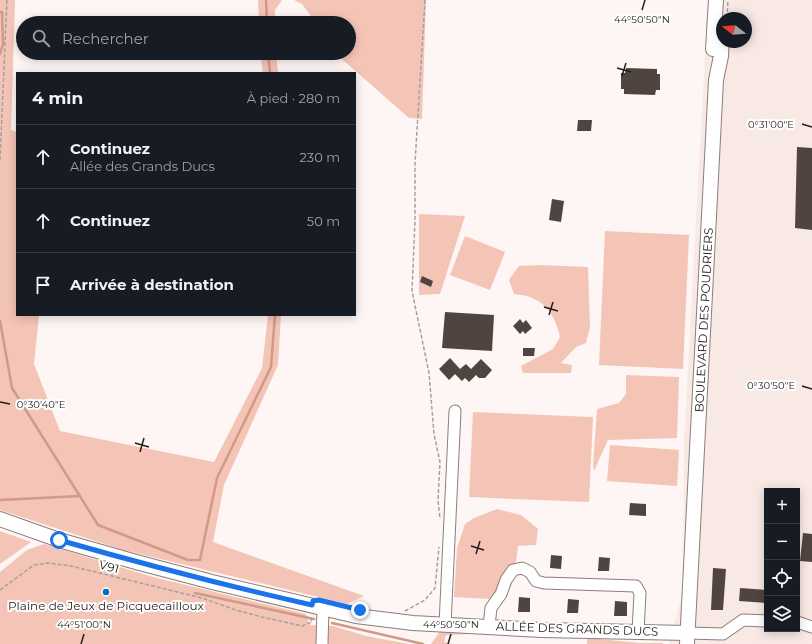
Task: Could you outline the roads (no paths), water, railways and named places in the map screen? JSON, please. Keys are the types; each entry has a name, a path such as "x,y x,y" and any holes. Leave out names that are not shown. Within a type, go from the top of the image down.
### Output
{"main road":[{"name":"BOULEVARD DES POUDRIERS","path":"716,0 713,54 716,80"},
{"path":"723,12 724,0"},
{"name":"BOULEVARD DES POUDRIERS","path":"688,638 716,80 721,48"},
{"name":"ALLÉE DES GRANDS DUCS","path":"0,519 59,540 136,562 315,608 363,617 445,625 489,626 542,630 638,632 688,638"}],"street":[{"path":"445,625 456,411"},
{"path":"489,626 491,608 501,594 506,580 513,570 522,568 530,572 536,580 544,583 636,586 640,593 638,632"},
{"path":"315,608 322,644"},
{"path":"688,638 724,634 743,620 764,621"},
{"path":"800,623 812,627"}],"waterway":[{"path":"266,0 267,16"},
{"path":"0,12 2,12 3,44 0,54"},
{"path":"269,60 270,72"},
{"path":"0,321 12,388 98,525 188,560 200,560 217,478 271,367 275,316"},
{"path":"0,500 80,496"},
{"path":"195,593 314,619"},
{"path":"332,623 423,644"}],"place":[{"name":"Plaine de Jeux de Picquecailloux","path":"106,592"}]}
